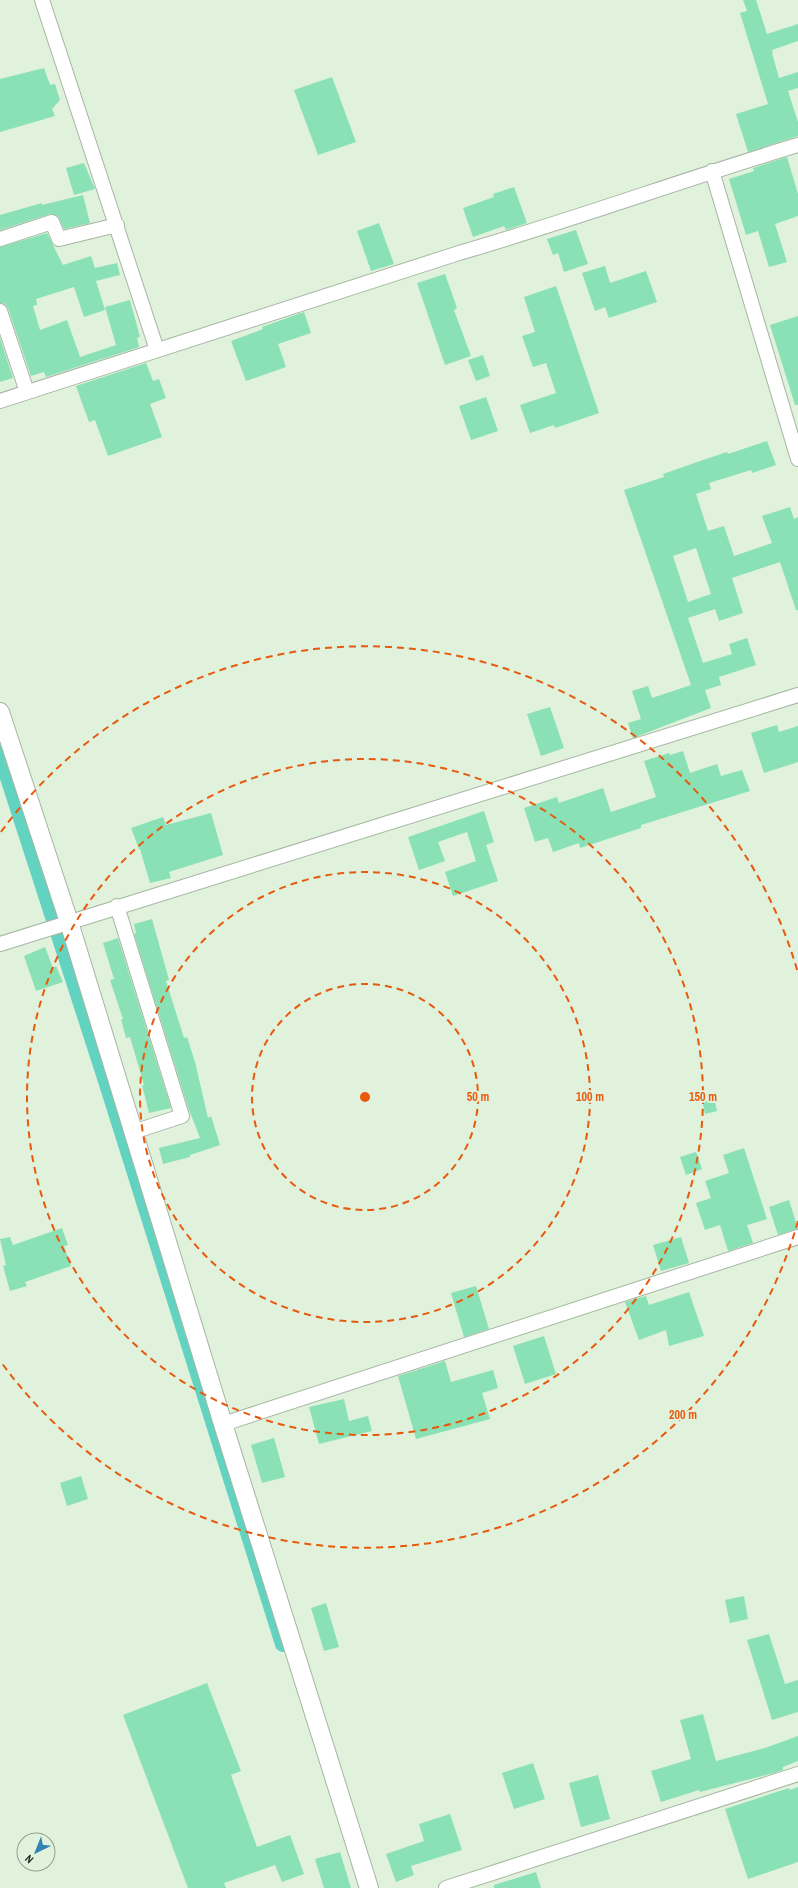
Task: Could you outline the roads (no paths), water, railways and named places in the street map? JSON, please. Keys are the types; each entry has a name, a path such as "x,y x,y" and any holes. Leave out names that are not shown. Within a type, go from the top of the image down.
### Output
{"street":[{"path":"42,0 157,350"},
{"path":"0,401 459,253 514,237 798,144"},
{"path":"712,171 798,459"},
{"path":"0,239 52,222 59,239 117,225"},
{"path":"0,311 27,392"},
{"path":"0,944 117,906 798,695"},
{"path":"0,712 69,922 222,1424 369,1888"},
{"path":"117,906 182,1116 133,1132"},
{"path":"222,1424 798,1237"},
{"path":"446,1888 798,1774"}],"waterway":[{"path":"0,753 107,1084 283,1644"}]}
